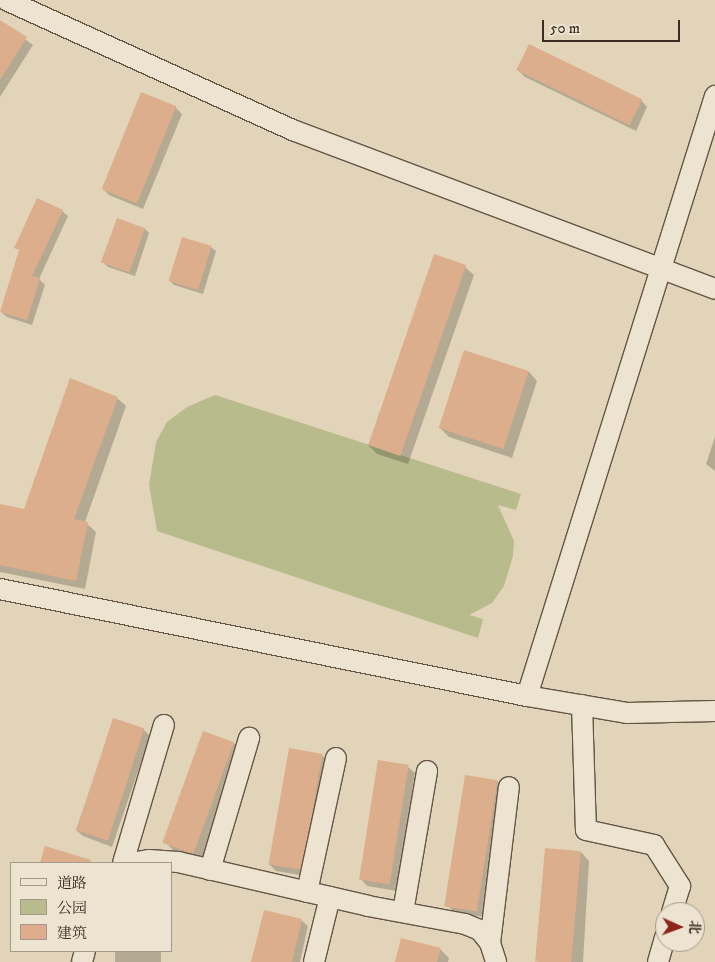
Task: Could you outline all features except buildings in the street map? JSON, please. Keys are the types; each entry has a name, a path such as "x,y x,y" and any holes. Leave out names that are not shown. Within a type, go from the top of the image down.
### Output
{"street":[{"path":"0,6 5,0 295,130 715,289"},
{"path":"527,696 715,96"},
{"path":"0,588 527,696 627,712 715,711"},
{"path":"582,705 586,830 654,845 680,886 675,902"},
{"path":"123,862 164,726"},
{"path":"210,870 249,738"},
{"path":"308,892 336,758"},
{"path":"403,912 427,771"},
{"path":"490,943 509,787"},
{"path":"136,862 149,860 178,862 330,897 464,924 480,930 490,943 496,962"},
{"path":"314,962 330,897"}],"green space":[{"path":"215,395 521,494 516,510 498,505 514,541 513,556 504,586 492,603 469,615 483,619 478,638 157,531 149,485 156,442 167,422 187,407"}]}
